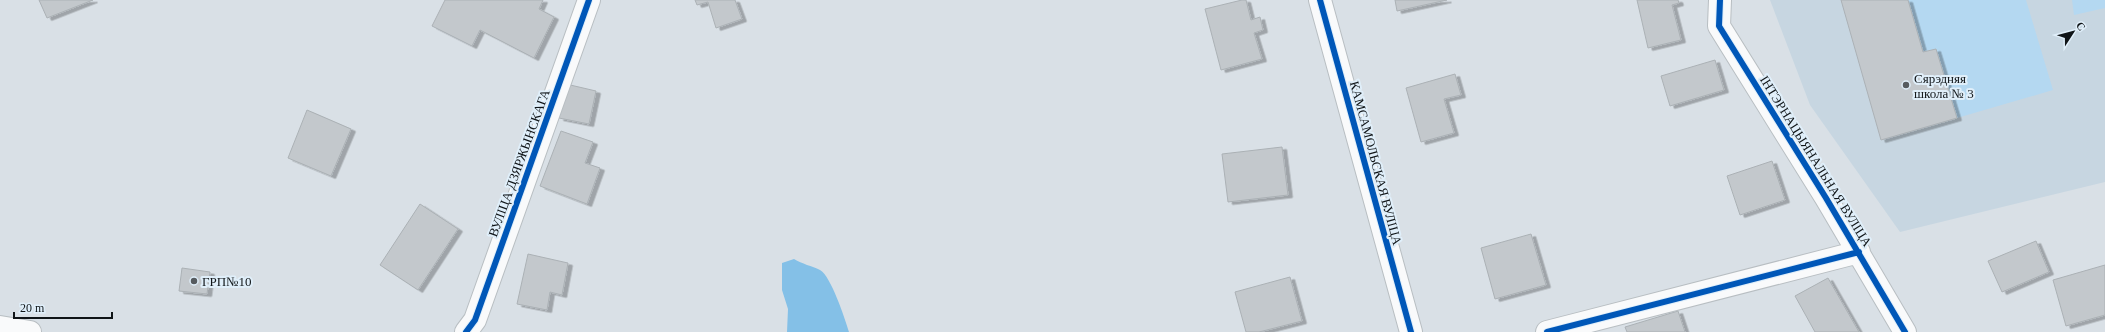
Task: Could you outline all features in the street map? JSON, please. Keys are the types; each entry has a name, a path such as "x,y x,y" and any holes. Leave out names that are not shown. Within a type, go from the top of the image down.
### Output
{"street":[{"name":"ВУЛІЦА ДЗЯРЖЫНСКАГА","path":"466,332 475,320 588,0"},
{"name":"КАМСАМОЛЬСКАЯ ВУЛІЦА","path":"1320,0 1411,332"},
{"name":"ІНТЭРНАЦЫЯНАЛЬНАЯ ВУЛІЦА","path":"1720,0 1719,26 1859,252 1905,332"},
{"path":"1547,332 1859,252"},
{"path":"0,327 30,332"}],"shaded area":[{"path":"1770,0 2105,0 2105,182 1900,232 1810,105"},
{"path":"1908,0 2026,0 2053,90 1957,118 1936,49 1923,52"},
{"path":"2072,0 2105,0 2105,8 2074,15"},
{"path":"794,259 820,270 829,280 849,332 787,332 788,309 782,290 782,263"}],"building":[{"path":"39,0 93,0 47,18"},
{"path":"445,0 543,0 539,9 554,17 534,58 480,30 472,46 432,26"},
{"path":"695,0 735,0 742,19 716,28 708,2 697,5"},
{"path":"1246,0 1251,20 1260,17 1263,30 1254,33 1262,59 1221,70 1205,9"},
{"path":"1395,0 1447,0 1397,11"},
{"path":"1637,0 1678,0 1679,3 1672,5 1681,40 1648,48"},
{"name":"Сярэдняя школа № 3","path":"1841,0 1908,0 1923,52 1936,49 1957,118 1881,140"},
{"path":"1715,60 1724,90 1670,106 1661,76"},
{"path":"1455,74 1461,95 1444,99 1454,133 1421,142 1406,88"},
{"path":"566,84 596,91 589,124 559,118"},
{"path":"307,110 351,129 331,176 288,158"},
{"path":"561,131 593,142 585,163 600,168 587,204 540,186"},
{"path":"1282,147 1288,195 1228,202 1222,154"},
{"path":"1772,161 1785,200 1740,215 1727,176"},
{"path":"420,204 458,229 418,290 380,265"},
{"path":"1531,234 1546,285 1495,299 1481,248"},
{"path":"2036,241 2049,272 2002,292 1988,261"},
{"path":"528,254 568,263 562,295 550,292 547,310 517,304"},
{"path":"2105,265 2105,315 2066,326 2053,280"},
{"name":"ГРП№10","path":"182,268 210,272 207,294 179,291"},
{"path":"1290,277 1302,321 1259,332 1246,332 1235,292"},
{"path":"1828,278 1859,332 1815,332 1795,296"},
{"path":"1678,311 1685,332 1627,332 1625,327"}],"cycle path":[{"path":"466,332 475,320 589,0"},
{"path":"1320,0 1411,332"},
{"path":"1720,0 1719,26 1826,198 1905,332"},
{"path":"1547,332 1859,252"}],"place":[{"name":"Сярэдняя школа № 3","path":"1906,85"},
{"name":"ГРП№10","path":"194,281"}]}
